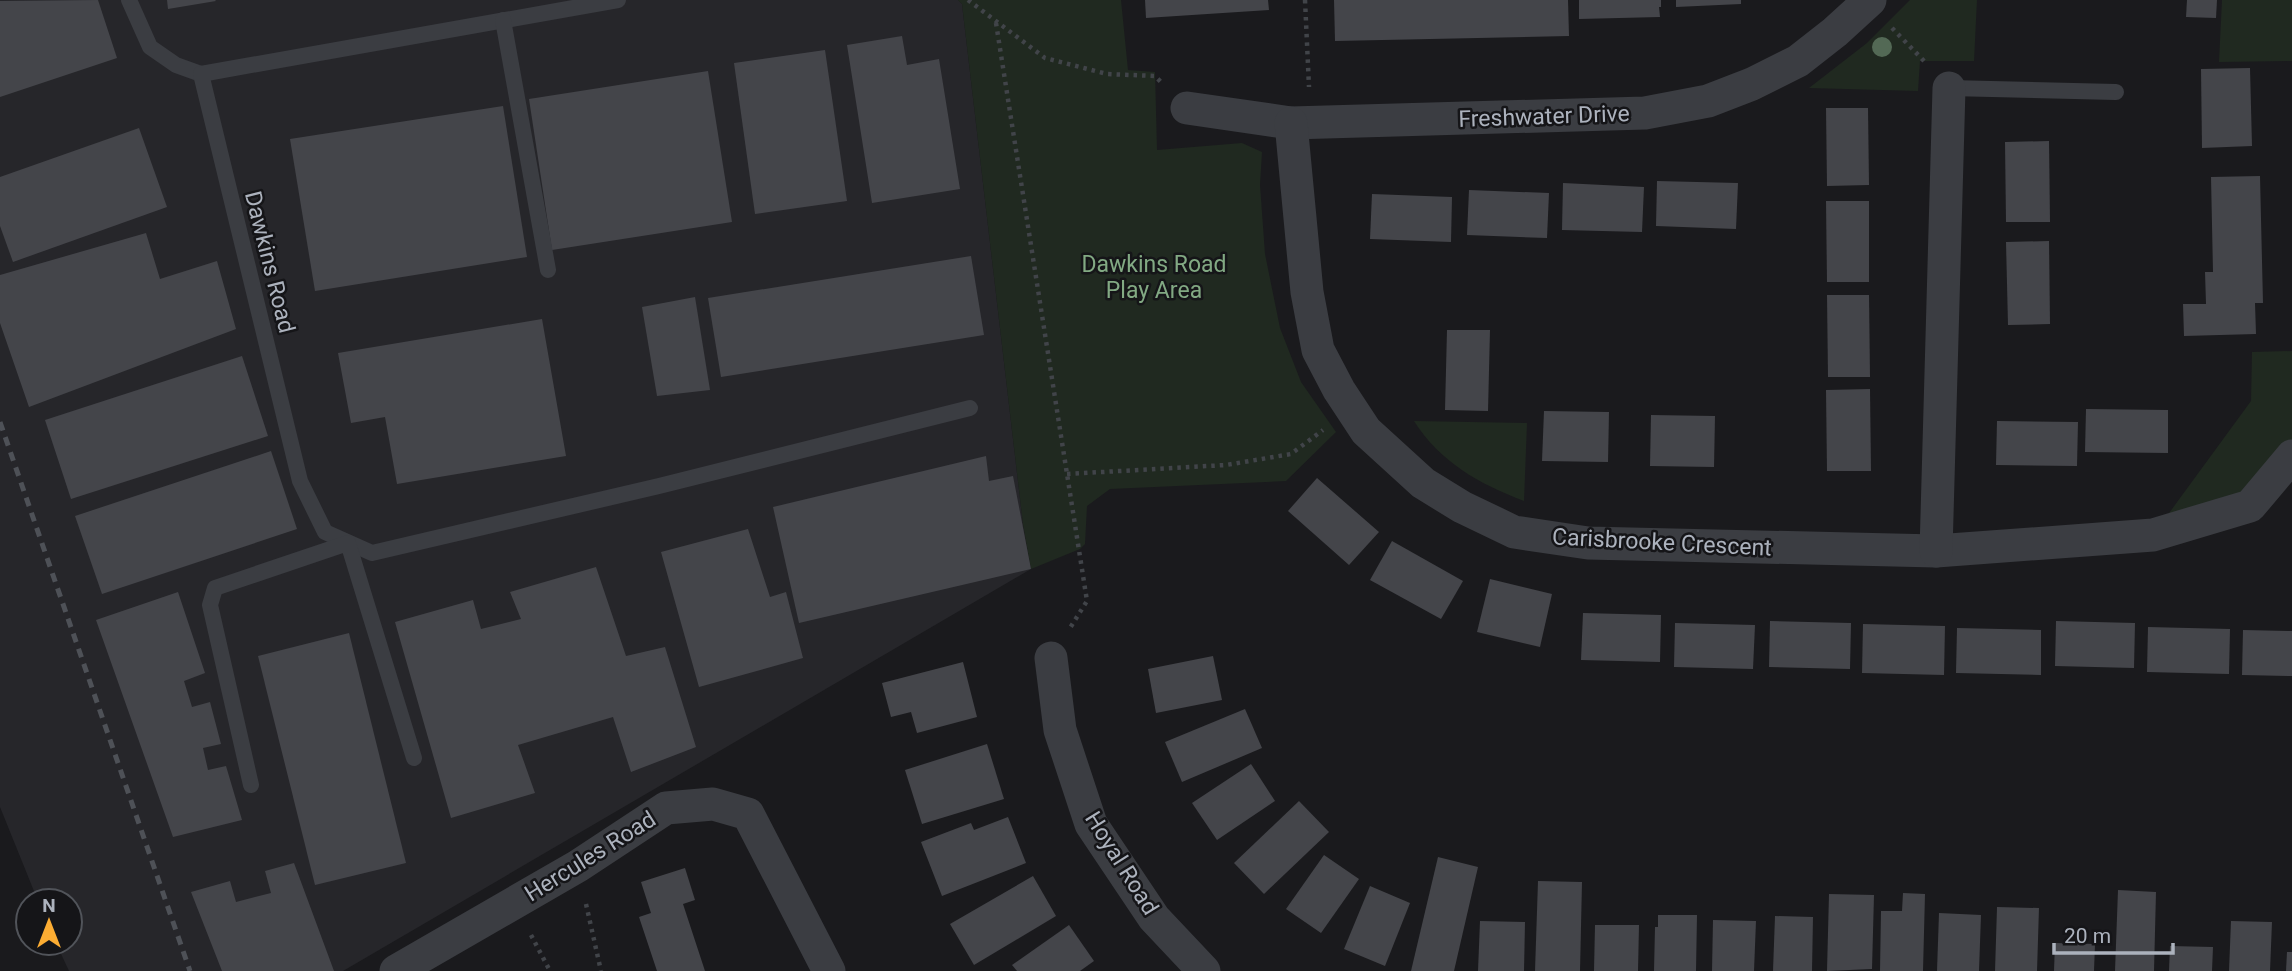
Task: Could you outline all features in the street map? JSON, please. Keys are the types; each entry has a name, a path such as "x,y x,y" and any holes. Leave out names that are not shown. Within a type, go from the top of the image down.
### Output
{"street":[{"name":"Freshwater Drive","path":"1187,108 1301,123 1645,113 1708,101 1752,85 1798,61 1869,1"},
{"path":"1936,551 1949,88"},
{"name":"Carisbrooke Crescent","path":"1301,123 1307,292 1318,350 1366,431 1423,484 1462,507 1514,532 1588,543 1936,551 2153,535 2250,506 2292,456"},
{"name":"Hoyal Road","path":"1051,658 1060,730 1091,824 1154,918 1204,971"},
{"name":"Hercules Road","path":"396,971 578,866 666,808 713,804 748,814 830,971"}],"lane":[{"path":"129,0 150,47 176,65 201,74 618,0"},
{"path":"503,20 548,270"},
{"name":"Dawkins Road","path":"201,74 300,481 326,532 348,543 372,553 659,486 970,408"},
{"path":"1949,88 2116,92"},
{"path":"251,785 210,606 215,588 348,543 414,758"}],"path":[{"path":"968,0 1045,58 1107,74 1155,76 1187,108"},
{"path":"1301,123 1305,0"},
{"path":"1869,1 1949,88"},
{"path":"996,23 1087,601 1051,658"},
{"path":"1067,474 1226,465 1291,454 1351,408"},
{"path":"578,866 601,971"}],"shaded area":[{"path":"0,0 958,0 962,4 1023,524 1031,569 343,971 69,971 62,957 84,957 84,887 32,887 0,807"}],"green space":[{"name":"Dawkins Road Play Area","path":"958,0 1121,0 1128,70 1155,72 1157,150 1242,143 1262,152 1260,185 1265,254 1280,328 1301,382 1336,432 1286,481 1110,489 1087,506 1085,544 1080,549 1031,569 1023,524 962,4"},
{"path":"1910,0 1977,0 1974,61 1920,61 1918,91 1809,88 1867,43"},
{"path":"2222,0 2292,0 2292,61 2219,62"},
{"path":"2292,351 2292,456 2250,506 2153,535 2251,401 2252,352"},
{"path":"1414,421 1527,423 1524,501 1476,479 1448,460 1424,436"}],"building":[{"path":"98,0 117,58 0,97 0,1"},
{"path":"167,0 215,0 216,1 168,9"},
{"path":"1145,0 1268,0 1269,10 1146,18"},
{"path":"1334,0 1568,0 1569,36 1335,41"},
{"path":"1579,0 1661,0 1660,17 1579,19"},
{"path":"1676,0 1741,0 1741,4 1676,7"},
{"path":"2187,0 2217,0 2216,18 2186,17"},
{"path":"902,36 907,65 939,59 960,189 872,203 847,45"},
{"path":"825,50 847,201 755,214 734,63"},
{"path":"2250,68 2252,146 2202,148 2201,69"},
{"path":"708,71 732,222 552,250 529,99"},
{"path":"503,106 527,257 315,291 290,139"},
{"path":"1826,108 1868,108 1869,185 1827,186"},
{"path":"139,128 167,207 13,262 0,226 0,177"},
{"path":"2049,141 2050,222 2006,222 2005,142"},
{"path":"2260,176 2263,303 2255,303 2256,334 2184,336 2183,304 2206,304 2205,272 2213,272 2211,177"},
{"path":"1657,181 1738,183 1736,229 1656,226"},
{"path":"1563,183 1644,187 1642,232 1562,230"},
{"path":"1469,190 1549,193 1547,238 1467,235"},
{"path":"1372,194 1452,197 1451,242 1370,239"},
{"path":"1826,201 1869,201 1869,282 1827,282"},
{"path":"146,233 160,279 217,261 236,329 29,407 0,323 0,275"},
{"path":"2049,241 2050,324 2008,325 2006,242"},
{"path":"971,256 984,335 721,377 708,298"},
{"path":"1827,295 1869,295 1870,377 1828,377"},
{"path":"695,297 710,390 657,396 642,307"},
{"path":"542,319 566,456 397,484 385,417 351,423 338,353"},
{"path":"1447,330 1490,330 1488,411 1445,410"},
{"path":"242,356 268,436 71,499 45,420"},
{"path":"1870,389 1871,471 1827,471 1826,390"},
{"path":"2086,409 2168,410 2168,453 2085,452"},
{"path":"1544,411 1609,412 1608,462 1542,461"},
{"path":"1651,415 1715,416 1714,467 1650,466"},
{"path":"1997,421 2078,422 2077,466 1996,465"},
{"path":"271,451 297,529 102,594 75,516"},
{"path":"986,456 989,481 1013,476 1031,569 799,623 773,507"},
{"path":"1317,478 1379,532 1349,565 1288,511"},
{"path":"748,529 770,597 786,592 803,658 699,687 661,552"},
{"path":"1392,541 1463,581 1441,619 1370,580"},
{"path":"596,567 626,656 665,647 696,747 631,772 613,717 518,745 535,793 451,818 395,622 473,600 481,629 521,619 510,592"},
{"path":"1490,579 1552,594 1540,647 1477,632"},
{"path":"178,592 205,673 184,681 192,707 210,702 221,744 203,748 208,770 226,766 242,820 173,837 96,620"},
{"path":"1583,613 1661,615 1660,662 1581,660"},
{"path":"1770,621 1851,623 1850,669 1769,667"},
{"path":"2056,621 2135,623 2134,668 2055,666"},
{"path":"1675,623 1755,625 1753,669 1674,667"},
{"path":"1863,624 1945,626 1944,675 1862,673"},
{"path":"2148,627 2230,629 2229,674 2147,672"},
{"path":"1957,628 2041,630 2041,675 1956,673"},
{"path":"2243,630 2292,631 2292,676 2242,675"},
{"path":"349,633 406,863 315,885 258,656"},
{"path":"1213,656 1222,700 1156,713 1148,669"},
{"path":"963,662 977,717 917,733 911,712 891,717 882,683"},
{"path":"1245,709 1262,748 1182,782 1165,742"},
{"path":"987,744 1004,799 922,824 905,770"},
{"path":"1251,764 1275,801 1217,840 1192,803"},
{"path":"1299,801 1329,832 1264,894 1234,863"},
{"path":"1008,817 1026,863 942,896 921,842 971,823 974,830"},
{"path":"1324,855 1359,879 1321,933 1286,909"},
{"path":"1438,857 1478,867 1454,971 1411,971"},
{"path":"294,863 334,971 222,971 191,892 230,881 236,902 271,893 265,871"},
{"path":"685,868 695,900 683,904 705,971 657,971 639,917 651,913 641,882"},
{"path":"1033,876 1056,916 974,965 950,924"},
{"path":"1538,881 1582,882 1580,971 1535,971"},
{"path":"1370,886 1410,903 1385,966 1344,949"},
{"path":"2118,890 2156,892 2154,971 2115,971"},
{"path":"1903,893 1925,894 1923,971 1880,971 1881,911 1902,911"},
{"path":"1829,894 1874,895 1872,969 1827,971"},
{"path":"1997,907 2039,908 2037,971 1995,971"},
{"path":"1939,913 1981,915 1979,971 1937,971"},
{"path":"1658,915 1697,915 1696,971 1654,971 1655,927 1658,927"},
{"path":"1775,916 1813,917 1812,971 1773,971"},
{"path":"1713,920 1756,921 1754,971 1712,971"},
{"path":"1480,921 1525,922 1524,971 1478,971"},
{"path":"2231,921 2272,922 2270,971 2229,971"},
{"path":"1069,925 1094,961 1080,971 1017,971 1012,965"},
{"path":"1595,925 1639,925 1638,971 1594,971"},
{"path":"2055,943 2095,944 2094,971 2054,971"},
{"path":"2170,946 2213,947 2212,971 2169,971"},
{"path":"2287,952 2292,952 2292,971 2286,971"}],"railway":[{"path":"0,422 190,971"}]}
